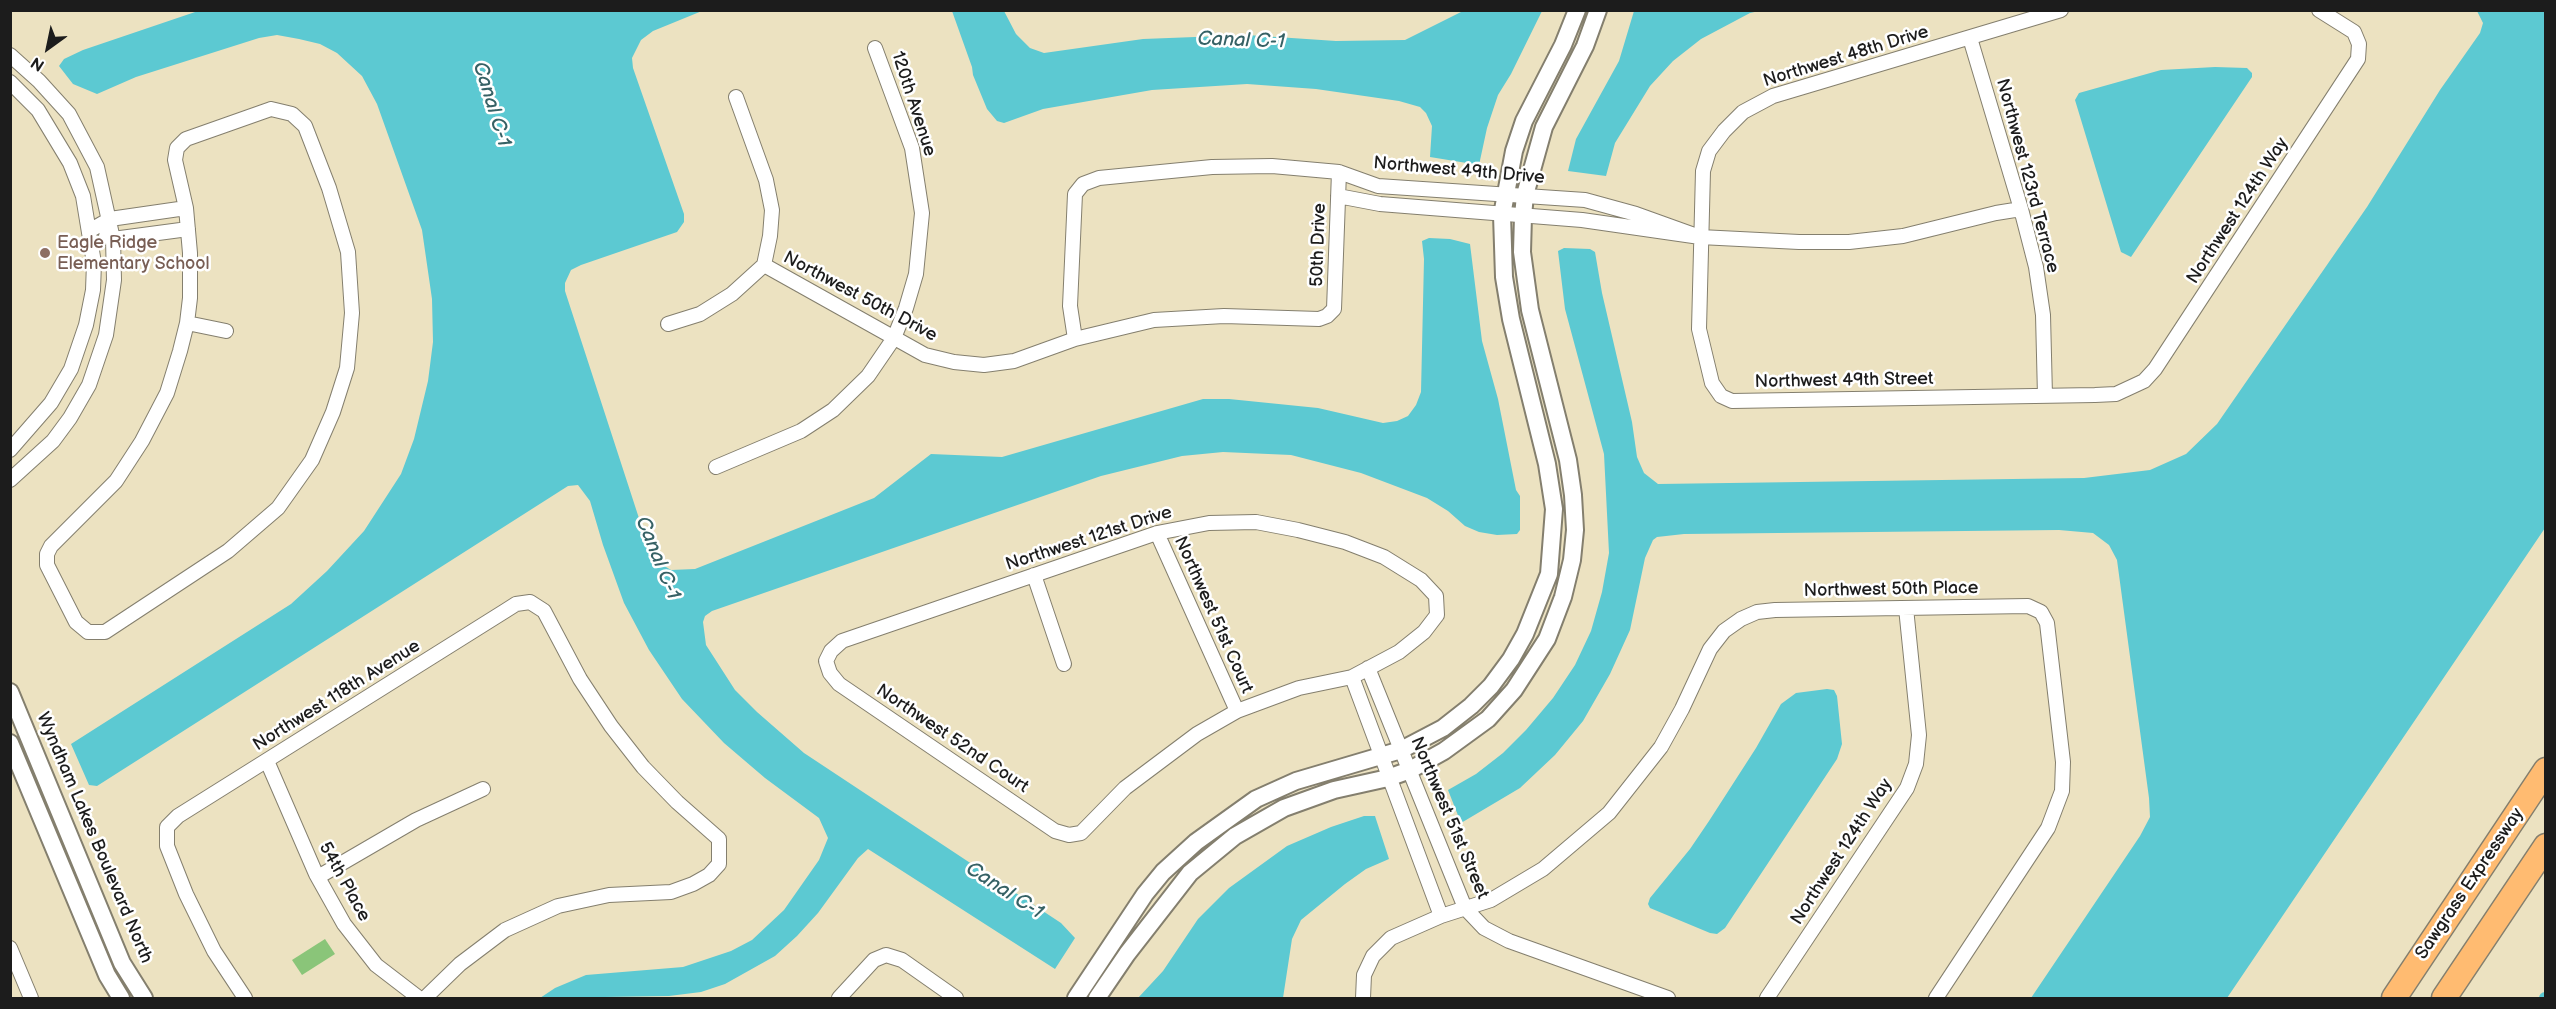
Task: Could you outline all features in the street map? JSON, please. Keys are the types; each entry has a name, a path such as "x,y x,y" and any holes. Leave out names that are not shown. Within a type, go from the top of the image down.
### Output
{"highway":[{"name":"Sawgrass Expressway","path":"2394,999 2546,770"},
{"path":"2444,999 2546,846"}],"street":[{"path":"1076,999 1146,894 1163,872 1196,842 1256,799 1296,781 1401,750 1443,728 1471,706 1491,686 1511,659 1525,634 1548,574 1554,509 1547,464 1511,319 1504,278 1502,215 1514,151 1524,121 1563,45 1577,10"},
{"path":"1097,999 1127,954 1190,873 1235,836 1284,808 1334,790 1388,778 1410,770 1444,751 1488,718 1514,690 1547,639 1563,597 1572,560 1575,530 1568,460 1530,310 1522,252 1523,216 1525,195 1544,127 1585,46 1598,10"},
{"name":"Northwest 48th Drive","path":"1700,237 1703,171 1709,151 1724,131 1743,112 1773,96 2061,10"},
{"name":"Northwest 124th Way","path":"2131,389 2144,381 2155,369 2350,75 2358,58 2359,44 2354,32 2319,10"},
{"name":"Northwest 123rd Terrace","path":"1970,38 2036,267 2043,315 2045,396"},
{"name":"120th Avenue","path":"716,467 801,431 833,410 868,376 894,338 916,274 922,213 912,148 875,48"},
{"path":"10,55 39,81 69,114 97,167 110,219 114,280 112,306 89,385 70,418 53,441 10,480"},
{"path":"10,82 38,110 70,163 83,196 94,263 93,290 79,350 51,403 10,450"},
{"path":"668,324 700,314 732,294 764,265 772,210 766,180 736,97"},
{"path":"271,109 292,114 305,126 329,188 348,252 351,324 347,368 333,412 312,460 278,508 228,551 105,632 88,632 76,622 46,565 47,554 51,546 82,518 116,481 142,441 167,393 187,323 190,286 188,229 176,160 177,148 186,139 271,109"},
{"name":"Northwest 49th Drive","path":"1075,339 1070,306 1071,238 1075,194 1083,184 1099,178 1212,166 1272,166 1339,172 1378,186 1585,200 1636,214 1700,237"},
{"name":"50th Drive","path":"1327,316 1334,309 1336,290 1339,172"},
{"name":"Northwest 49th Drive","path":"1338,196 1380,204 1582,220 1700,237 1849,242 1903,236 1995,213 2021,209"},
{"path":"89,231 110,219 186,208"},
{"path":"165,211 167,230"},
{"path":"89,231 113,239 188,229"},
{"name":"Northwest 49th Street","path":"1700,237 1699,329 1712,383 1721,396 1732,401 2116,394 2131,389"},
{"name":"Northwest 50th Drive","path":"764,265 925,355 954,362 984,365 1014,361 1075,339 1154,320 1224,316 1319,319 1327,316"},
{"path":"187,323 226,331"},
{"name":"Northwest 121st Drive","path":"826,661 831,651 842,641 1157,533 1209,523 1256,522 1345,542 1384,557 1421,580 1436,596 1437,615 1424,632 1399,652 1368,668"},
{"name":"Northwest 51st Court","path":"1157,533 1237,711"},
{"path":"1034,575 1064,664"},
{"name":"Northwest 118th Avenue","path":"245,999 214,951 186,894 167,846 167,827 178,816 516,604 530,602 544,611 580,679 611,726 643,767 677,802 719,839 719,864 709,875 671,892 609,894 558,906 505,930 460,964 425,999"},
{"name":"Northwest 50th Place","path":"1465,908 1491,900 1543,868 1609,813 1661,747 1710,649 1724,631 1741,619 1756,612 1775,609 2028,606 2041,612 2048,623 2063,762 2062,791 2048,828 1936,999"},
{"name":"Northwest 124th Way","path":"1767,999 1907,788 1916,764 1920,735 1906,608"},
{"name":"Northwest 52nd Court","path":"826,661 830,673 839,684 1055,831 1069,836 1081,833 1125,788 1164,757 1197,734 1237,711"},
{"path":"1237,711 1299,688 1352,677 1368,668"},
{"name":"Northwest 51st Street","path":"1368,668 1465,908 1484,928 1509,941 1668,999"},
{"path":"1352,677 1388,778 1442,916"},
{"name":"Wyndham Lakes Boulevard North","path":"10,692 122,963 144,999"},
{"path":"10,743 107,975 120,999"},
{"name":"54th Place","path":"267,761 318,877 344,924 376,965 419,999"},
{"path":"318,877 416,820 483,789"},
{"path":"1416,848 1436,838"},
{"path":"1363,999 1364,975 1373,956 1391,938 1465,908"},
{"path":"10,948 31,999"},
{"path":"839,999 874,960 886,955 902,960 956,999"}],"green space":[{"path":"325,939 335,954 302,975 292,960"}],"water":[{"name":"Canal C-1","path":"201,10 702,11 653,31 641,40 632,58 633,68 684,214 684,222 677,232 571,270 565,283 565,291 649,549 656,561 671,570 695,569 874,498 931,454 1002,457 1203,399 1229,399 1318,408 1383,423 1397,421 1408,416 1421,392 1424,259 1422,241 1429,238 1450,239 1470,244 1482,341 1498,399 1516,490 1520,496 1520,530 1517,534 1497,535 1479,532 1465,526 1448,511 1427,498 1361,473 1291,455 1223,452 1182,456 1101,476 712,611 705,616 703,622 706,645 735,690 757,712 804,753 1061,923 1075,938 1055,969 868,849 858,858 818,913 797,936 775,956 725,984 701,992 669,996 540,998 555,988 586,975 683,967 731,951 752,940 784,910 819,860 828,838 819,818 765,778 724,743 682,699 649,650 624,603 590,501 578,485 568,486 97,786 89,785 71,744 291,604 327,571 364,531 401,474 414,439 428,381 433,342 432,299 422,230 377,104 362,76 337,53 320,44 299,39 277,35 259,38 136,77 97,94 73,84 59,66 64,59 83,50"},
{"name":"Canal C-1","path":"952,11 1004,11 1016,34 1030,48 1044,53 1143,39 1247,35 1336,41 1405,40 1463,11 1542,11 1498,95 1487,128 1479,165 1430,157 1432,126 1426,113 1420,107 1399,101 1316,89 1247,84 1152,90 1043,109 1004,123 997,121 987,109 973,75"},
{"path":"1634,11 1759,11 1750,13 1701,39 1673,61 1650,86 1615,143 1606,176 1568,171 1576,139 1619,61"},
{"path":"2477,11 2545,11 2545,528 2227,998 2031,998 2140,836 2150,817 2117,560 2109,545 2093,533 2059,530 1684,534 1657,537 1653,540 1645,558 1630,630 1610,674 1583,721 1555,755 1520,788 1461,823 1448,790 1476,774 1503,753 1553,698 1575,665 1591,631 1602,592 1609,553 1604,454 1565,309 1558,251 1564,248 1590,249 1595,252 1602,293 1632,422 1637,457 1644,473 1658,484 2084,478 2150,470 2186,454 2217,424 2367,207 2440,90 2480,33 2483,23"},
{"path":"2247,68 2252,73 2252,77 2131,257 2121,252 2075,100 2079,93 2161,70"},
{"path":"1834,690 1837,696 1842,744 1837,759 1725,928 1717,934 1710,933 1650,908 1648,904 1650,898 1690,849 1709,821 1781,704 1796,693"},
{"path":"1364,816 1375,816 1389,859 1366,869 1301,920 1292,939 1283,998 1138,998 1163,971 1198,919 1229,888 1287,846"}],"place":[{"name":"Eagle Ridge Elementary School","path":"45,253"}]}
